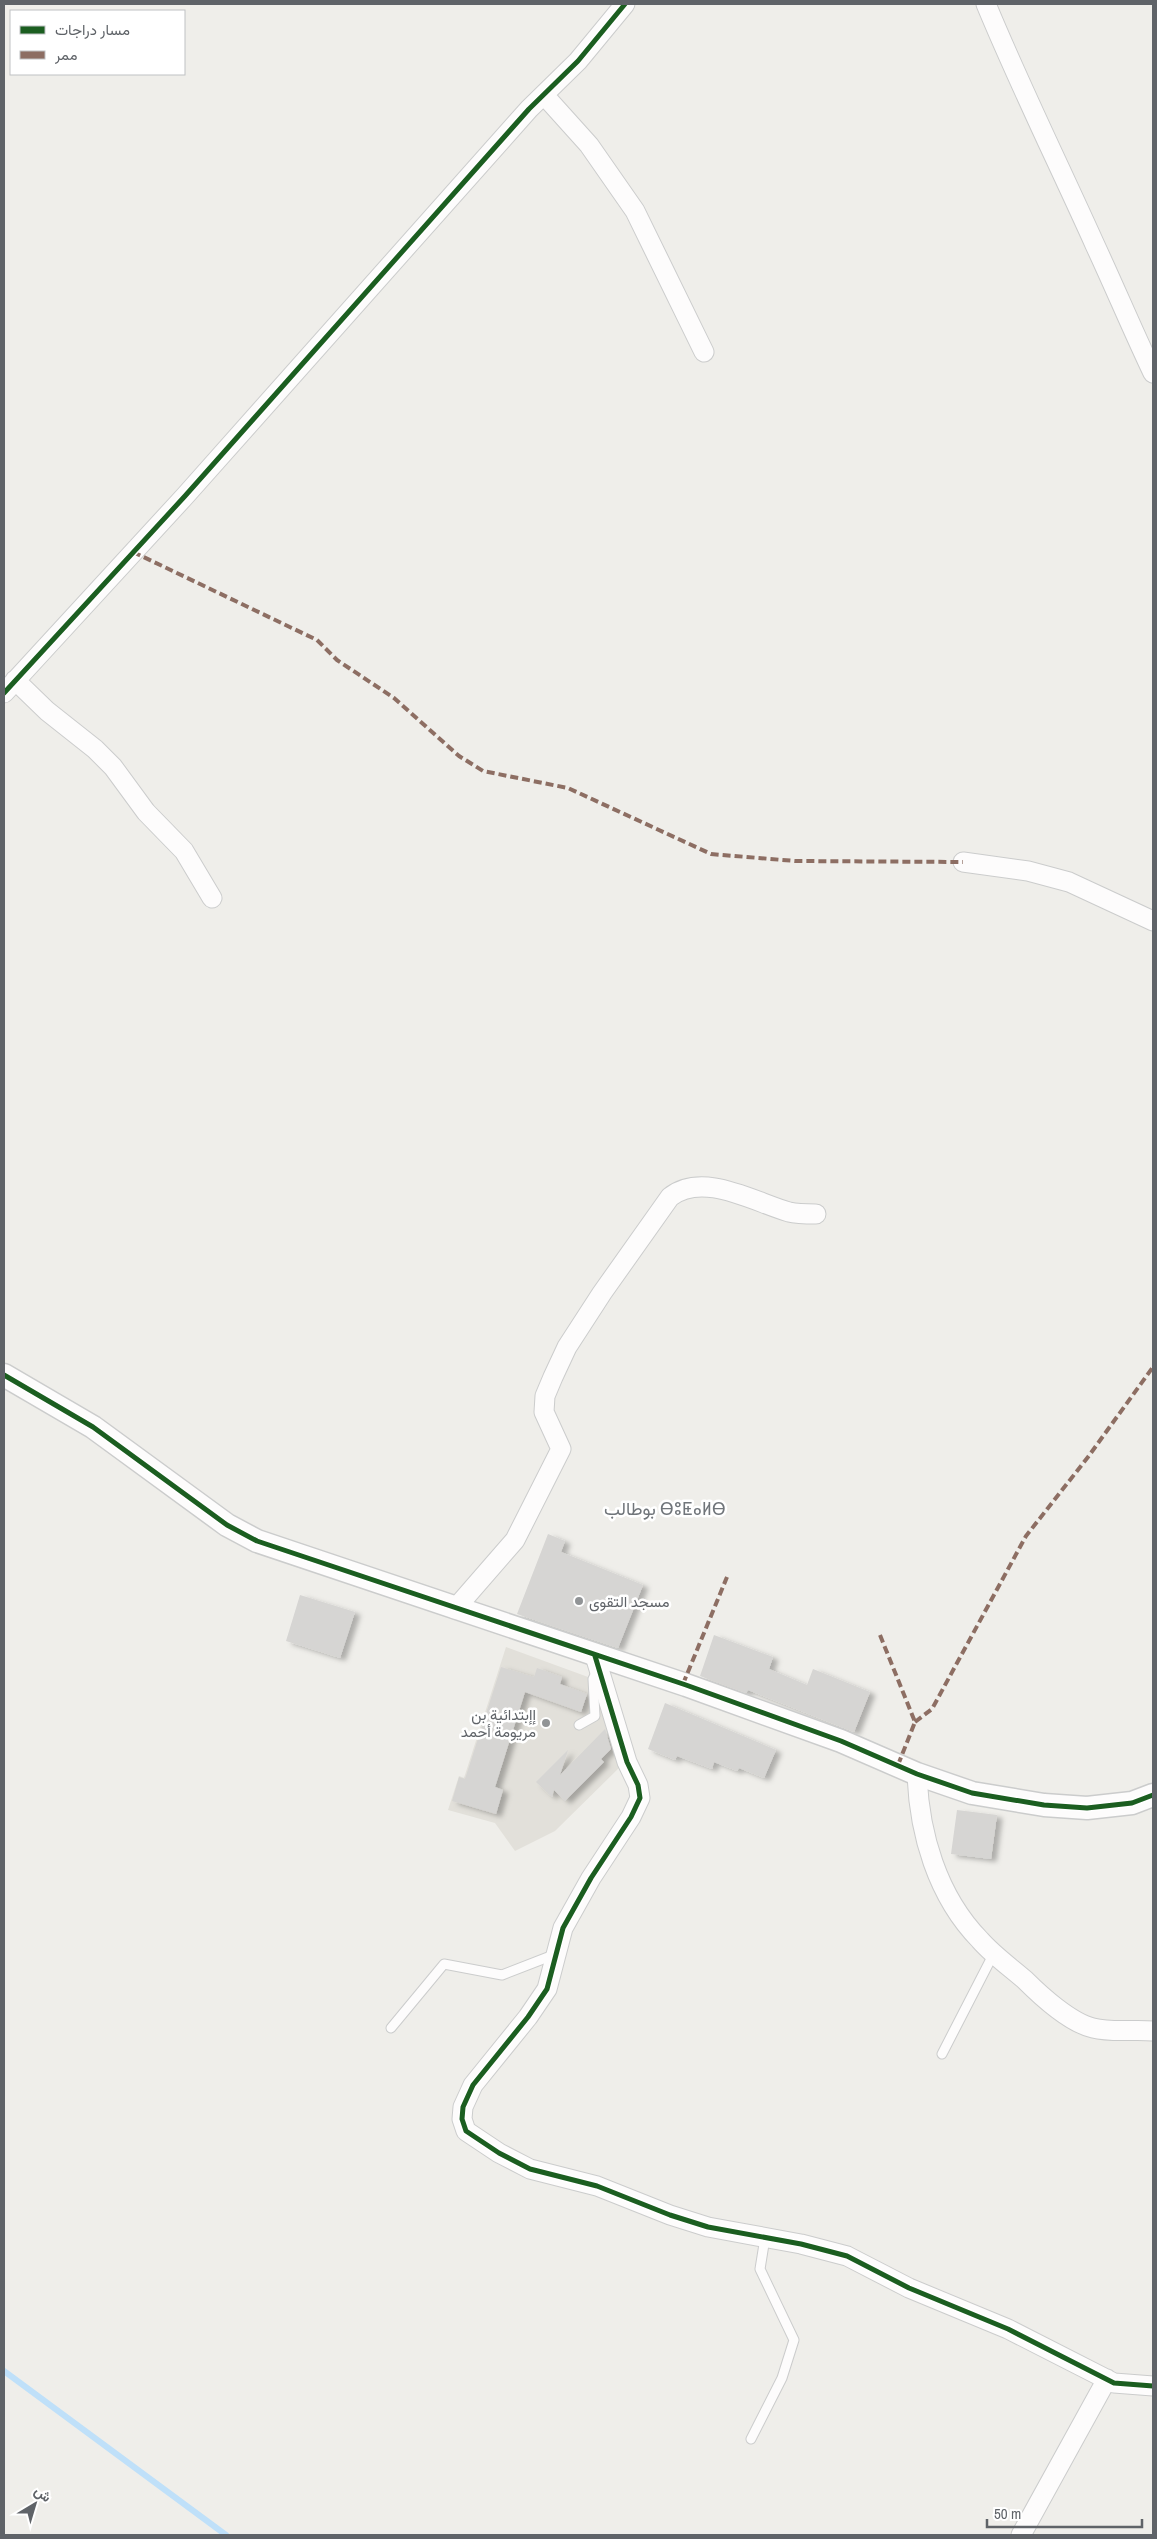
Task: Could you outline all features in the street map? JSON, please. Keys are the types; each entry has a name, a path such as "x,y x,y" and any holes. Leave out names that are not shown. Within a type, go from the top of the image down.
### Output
{"street":[{"path":"212,898 184,851 146,812 113,767 95,749 46,711 9,686 179,502 544,95 578,61 624,4"},
{"path":"986,4 1096,247 1133,334 1153,373"},
{"path":"544,95 590,145 635,211 704,352"},
{"path":"962,862 1028,871 1069,882 1153,921"},
{"path":"455,1609 515,1540 561,1449 544,1412 545,1396 567,1347 602,1293 670,1198 685,1188 712,1188 790,1212 816,1214"},
{"path":"4,1375 93,1427 227,1525 249,1537 455,1609 597,1662 686,1685 841,1741 917,1774 972,1794 1044,1805 1087,1808 1132,1802 1153,1795"},
{"path":"597,1662 627,1762 638,1785 640,1798 631,1818 576,1903 563,1928 547,1989 528,2017 473,2084 463,2107 462,2119 466,2131 499,2153 530,2169 597,2186 670,2215 708,2227 847,2256 878,2270 909,2288 1008,2329 1114,2383 1153,2386"},
{"path":"917,1774 918,1810 932,1861 957,1913 980,1941 1038,1992 1069,2016 1091,2028 1118,2032 1153,2031"},
{"path":"1020,2535 1107,2379"}],"lane":[{"path":"579,1725 595,1716 593,1679 597,1662"},
{"path":"942,2054 994,1952"},
{"path":"391,2028 444,1964 502,1975 556,1954"},
{"path":"751,2439 782,2378 794,2340 760,2269 765,2238"}],"shaded area":[{"name":"إإبتدائية بن مريومة أحمد","path":"506,1647 599,1681 623,1764 555,1831 515,1851 495,1823 448,1810 459,1776 464,1778"}],"building":[{"name":"مسجد التقوى","path":"548,1534 565,1541 561,1552 643,1585 618,1648 517,1614"},
{"path":"300,1595 355,1612 340,1658 286,1641"},
{"path":"714,1635 773,1657 769,1669 807,1685 813,1669 870,1692 854,1732 748,1690 746,1693 700,1676"},
{"path":"501,1667 534,1677 537,1668 562,1677 560,1684 587,1694 581,1712 525,1692 495,1787 503,1790 496,1814 452,1801 459,1777 465,1779"},
{"path":"665,1703 776,1750 764,1778 739,1768 737,1771 714,1762 712,1769 677,1756 675,1760 648,1749"},
{"path":"605,1729 611,1749 601,1759 604,1762 565,1801 554,1790 552,1797 536,1782 568,1750 560,1775"},
{"path":"957,1810 997,1815 991,1859 951,1854"}],"waterway":[{"path":"4,2371 226,2535"}],"marked path":[{"path":"133,552 317,640 337,660 394,698 459,756 483,771 568,788 711,854 795,861 963,862"},
{"path":"915,1722 932,1709 1026,1536 1088,1457 1153,1367"},
{"path":"683,1684 727,1577"},
{"path":"880,1635 915,1722 898,1765"}],"cycle path":[{"path":"4,693 185,496 529,109 578,61 625,4"},
{"path":"4,1375 93,1427 227,1525 257,1541 686,1685 841,1741 917,1774 972,1793 1044,1805 1087,1808 1132,1803 1153,1795"},
{"path":"595,1656 627,1762 638,1785 640,1798 631,1817 591,1878 563,1928 547,1989 528,2017 473,2085 463,2107 462,2119 466,2131 499,2153 530,2169 597,2186 670,2215 708,2227 801,2244 847,2256 909,2288 1008,2329 1114,2383 1153,2386"}],"place":[{"name":"مسجد التقوى","path":"579,1601"},
{"name":"إإبتدائية بن مريومة أحمد","path":"546,1723"}],"district":[{"name":"بوطالب ⴱⵓⵟⴰⵍⴱ","path":"665,1508"}]}
